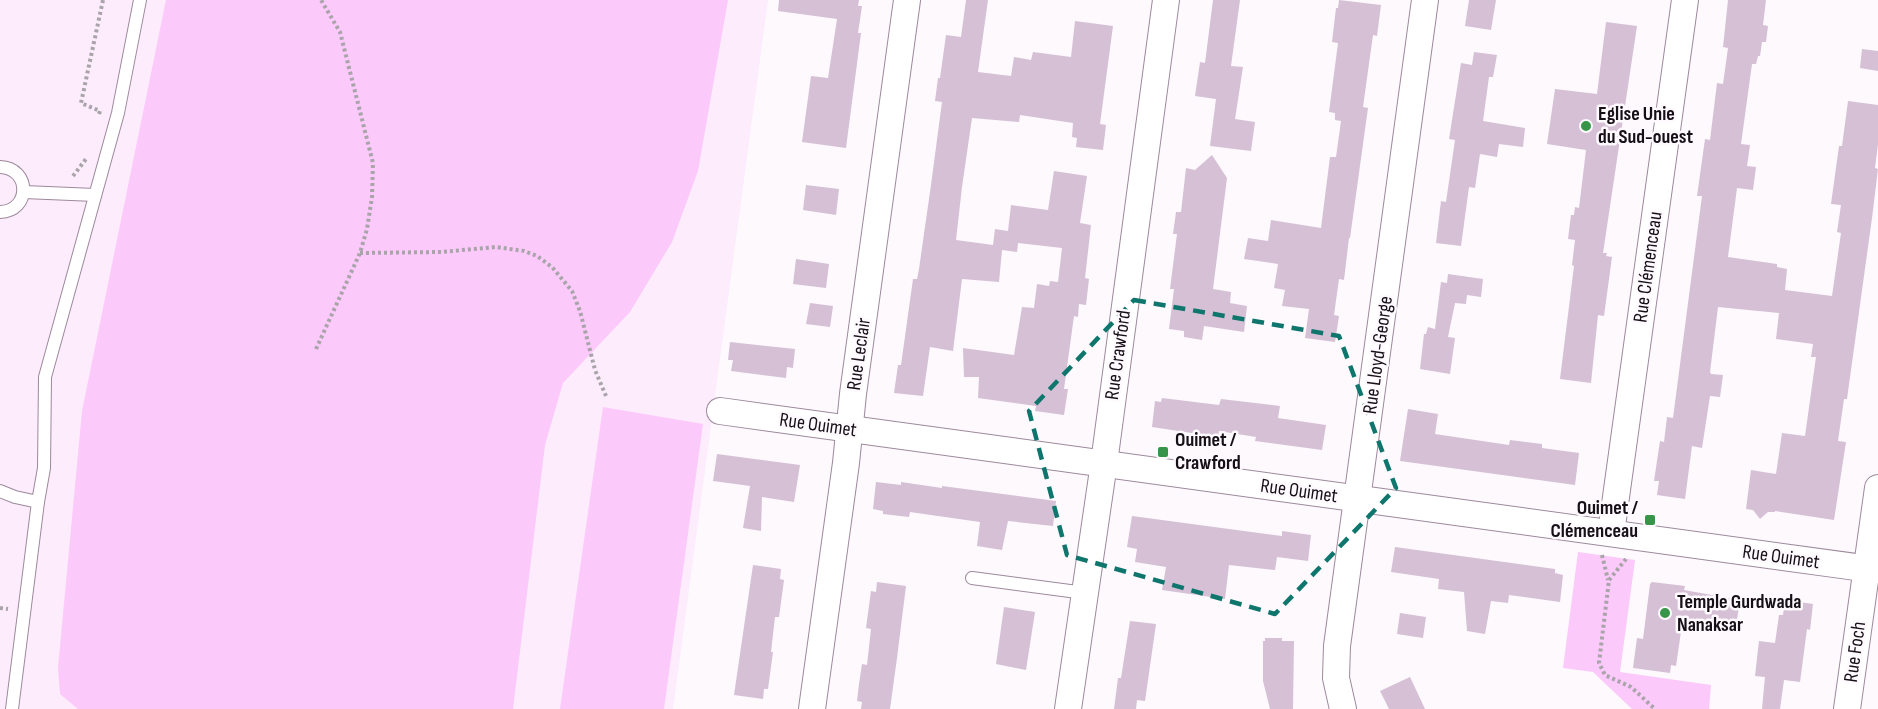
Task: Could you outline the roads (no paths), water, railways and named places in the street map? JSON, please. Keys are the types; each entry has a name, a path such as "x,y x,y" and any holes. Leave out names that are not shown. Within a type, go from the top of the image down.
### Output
{"street":[{"name":"Rue Leclair","path":"812,709 907,0"},
{"name":"Rue Crawford","path":"1068,709 1104,463 1166,0"},
{"name":"Rue Lloyd-George","path":"1343,709 1336,678 1337,646 1425,0"},
{"name":"Rue Clémenceau","path":"1606,543 1685,0"},
{"name":"Rue Ouimet","path":"720,411 1358,499 1606,543 1872,569"},
{"name":"Rue Foch","path":"1847,709 1872,569 1878,488"}],"lane":[{"path":"12,709 44,468 45,377 118,112 140,0"},
{"path":"0,167 16,173 24,185 24,192 17,206 11,211 0,212"},
{"path":"24,192 95,195"},
{"path":"0,491 38,502"},
{"path":"972,578 1085,593"}],"place":[{"name":"Eglise Unie du Sud-ouest","path":"1586,126"},
{"name":"Ouimet / Crawford","path":"1163,452"},
{"name":"Ouimet / Clémenceau","path":"1650,520"},
{"name":"Temple Gurdwada Nanaksar","path":"1665,613"}]}
